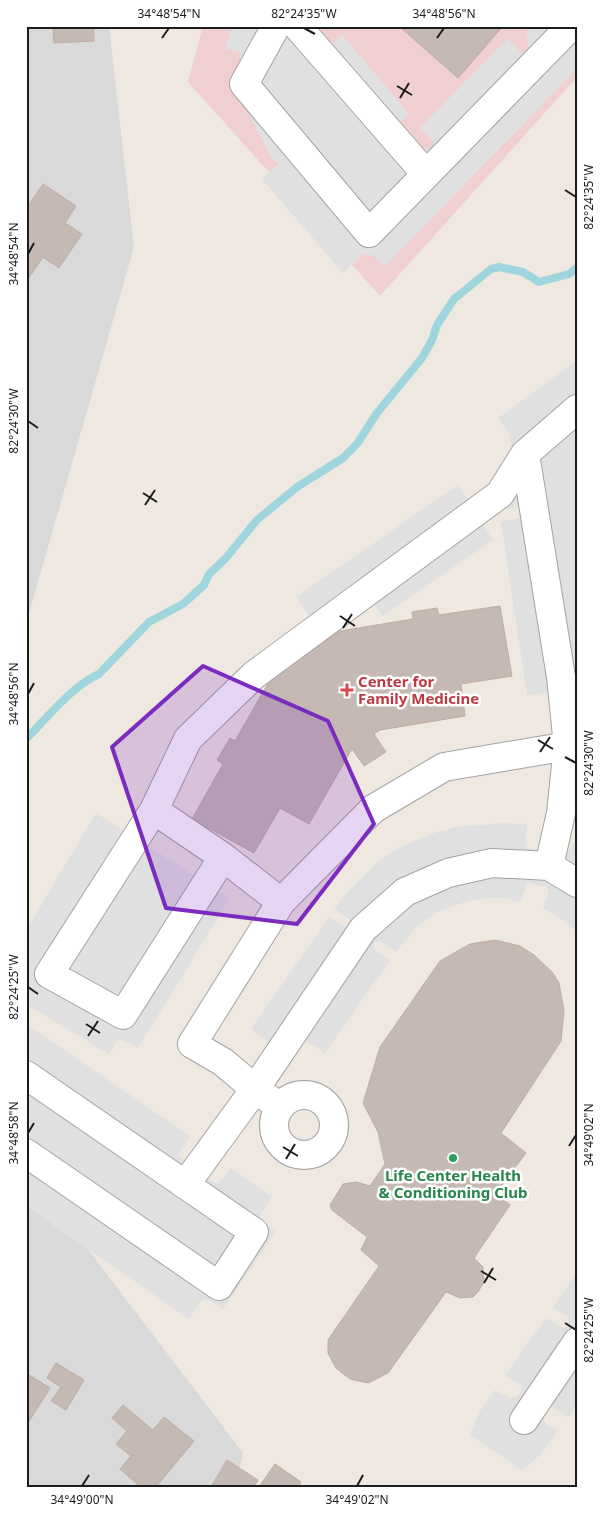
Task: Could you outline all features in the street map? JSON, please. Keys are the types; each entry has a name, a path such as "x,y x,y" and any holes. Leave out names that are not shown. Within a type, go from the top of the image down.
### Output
{"lane":[{"path":"276,26 244,84 369,234 571,26"},
{"path":"297,26 426,174"},
{"path":"223,857 123,1015 49,974 154,810 188,738 254,675 500,494 525,454 577,409"},
{"path":"525,454 569,676 574,747 549,866"},
{"path":"280,1107 254,1089 223,1062 192,1044 281,902 373,809 444,767 574,747"},
{"path":"154,810 223,857 281,902"},
{"path":"185,1185 254,1089 363,929 405,892 448,873 492,863 549,866 577,883"},
{"path":"26,1075 254,1232 219,1286 26,1153"},
{"path":"524,1420 577,1342"}],"highlighted area":[{"path":"203,666 328,721 374,824 297,924 166,908 112,747"}],"shaded area":[{"path":"26,26 109,26 134,247 26,624"},
{"path":"203,26 577,26 577,77 380,296 188,82"},
{"path":"232,26 322,26 322,35 330,45 342,35 409,114 395,126 419,150 432,148 434,145 433,141 420,128 507,39 521,52 524,53 528,50 527,26 577,26 577,69 385,266 372,255 364,254 343,273 262,179 278,164 272,158 243,104 240,52 225,49"},
{"path":"577,361 577,690 527,695 501,522 520,518 522,515 520,508 517,507 498,511 484,522 484,526 493,540 382,616 374,604 321,632 296,597 458,485 466,497 472,500 516,476 509,433 498,418"},
{"path":"96,813 230,898 138,1048 121,1039 116,1042 109,1054 26,1004 26,931"},
{"path":"503,823 527,824 525,846 563,858 575,841 577,842 577,932 556,915 543,909 549,892 547,887 527,882 521,902 504,898 487,898 471,900 441,910 415,928 396,952 380,941 374,943 375,950 390,960 325,1053 307,1042 303,1043 291,1058 251,1029 329,917 344,927 350,926 350,920 334,909 347,892 378,862 395,850 434,833 457,827"},
{"path":"26,1024 190,1136 178,1154 212,1181 218,1184 231,1168 272,1197 261,1213 260,1218 262,1223 276,1231 223,1309 209,1300 204,1300 199,1303 189,1319 26,1206"},
{"path":"26,1168 243,1453 235,1487 26,1487"},
{"path":"577,1272 577,1405 568,1418 549,1406 543,1413 547,1424 558,1431 540,1455 522,1470 470,1435 480,1411 495,1390 510,1398 516,1397 521,1392 521,1385 505,1375 546,1318 561,1327 568,1325 568,1317 553,1308"}],"building":[{"path":"53,26 93,26 94,41 54,43"},
{"path":"399,26 503,26 458,78"},
{"path":"43,184 76,206 65,223 82,234 59,268 43,257 26,282 26,209"},
{"path":"500,606 512,676 461,684 465,716 380,730 374,734 386,752 364,766 352,749 309,824 280,808 254,853 192,819 223,764 217,760 230,738 235,741 271,678 340,631 413,619 412,612 437,608 439,615"},
{"name":"Life Center Health & Conditioning Club","path":"495,940 520,946 534,955 552,972 559,983 564,1011 561,1041 501,1133 526,1153 496,1193 510,1205 474,1258 483,1267 484,1282 478,1292 473,1297 460,1298 446,1292 388,1373 368,1383 350,1379 336,1368 328,1353 328,1340 379,1266 361,1250 367,1237 332,1210 330,1205 343,1184 356,1182 370,1186 385,1164 378,1132 363,1103 380,1047 440,961 470,944"},
{"path":"56,1363 84,1380 66,1410 51,1401 61,1387 47,1378"},
{"path":"26,1373 50,1388 28,1423 26,1422"},
{"path":"123,1405 153,1430 164,1417 194,1441 156,1487 141,1487 120,1469 131,1456 116,1444 127,1431 112,1418"},
{"path":"227,1460 258,1480 254,1487 211,1487"},
{"path":"275,1464 301,1482 298,1487 259,1487"}],"waterway":[{"path":"26,739 70,694 89,679 99,674 149,622 183,604 204,585 209,574 225,559 257,520 297,487 343,458 357,444 377,413 422,358 432,340 437,325 454,299 491,269 499,267 523,272 539,282 569,274 577,268"}],"place":[{"name":"Center for Family Medicine","path":"347,690"},
{"name":"Life Center Health & Conditioning Club","path":"453,1158"}]}
